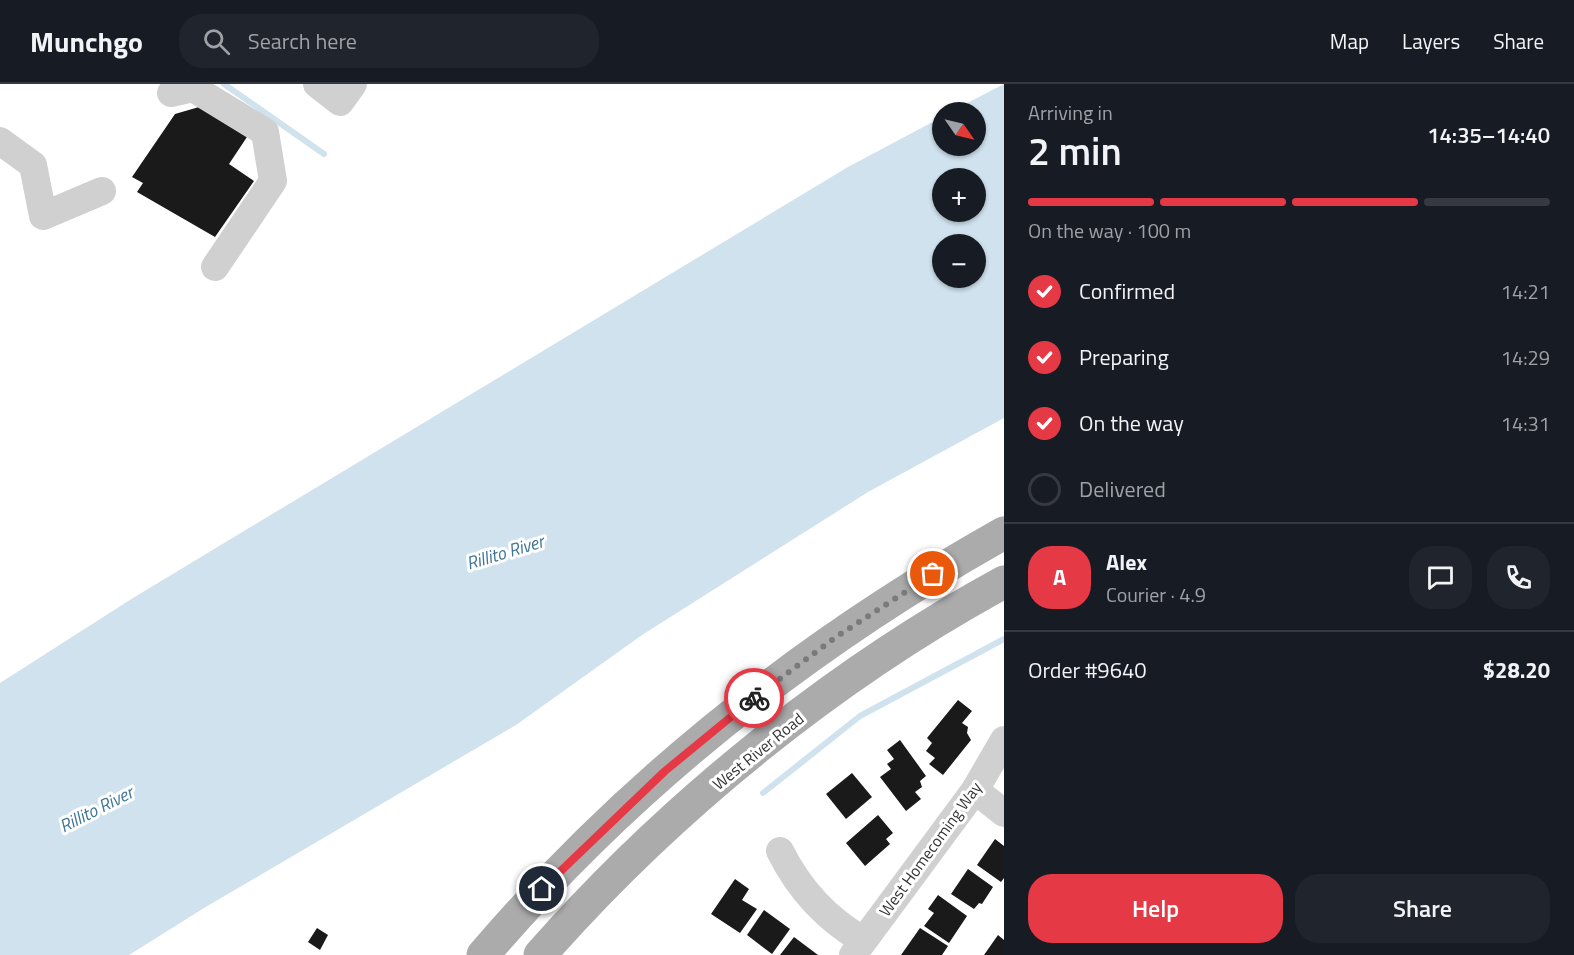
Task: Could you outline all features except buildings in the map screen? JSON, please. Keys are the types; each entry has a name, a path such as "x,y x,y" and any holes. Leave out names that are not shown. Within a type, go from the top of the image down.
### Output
{"main road":[{"path":"483,955 578,853 718,726 836,637 947,565 1004,533"},
{"name":"West River Road","path":"540,955 620,872 732,770 884,655 1004,582"}],"street":[{"path":"316,84 340,102 353,84"},
{"path":"171,93 193,88 265,132 273,181 215,267"},
{"path":"0,141 33,165 43,216 102,191"},
{"name":"West Homecoming Way","path":"858,948 975,790 1004,740"},
{"path":"975,790 1004,813"},
{"path":"780,850 794,878 858,948"}],"water":[{"name":"Rillito River","path":"1004,84 1004,418 868,492 642,635 516,725 204,908 129,955 0,955 0,683 133,598 848,167 932,122 932,156 986,156 986,102 969,102"}],"waterway":[{"path":"224,84 324,154"},
{"path":"763,793 860,716 1004,639"}],"way so far":[{"path":"754,698 836,637 933,574"}],"route":[{"path":"542,889 665,771 754,698"}]}
